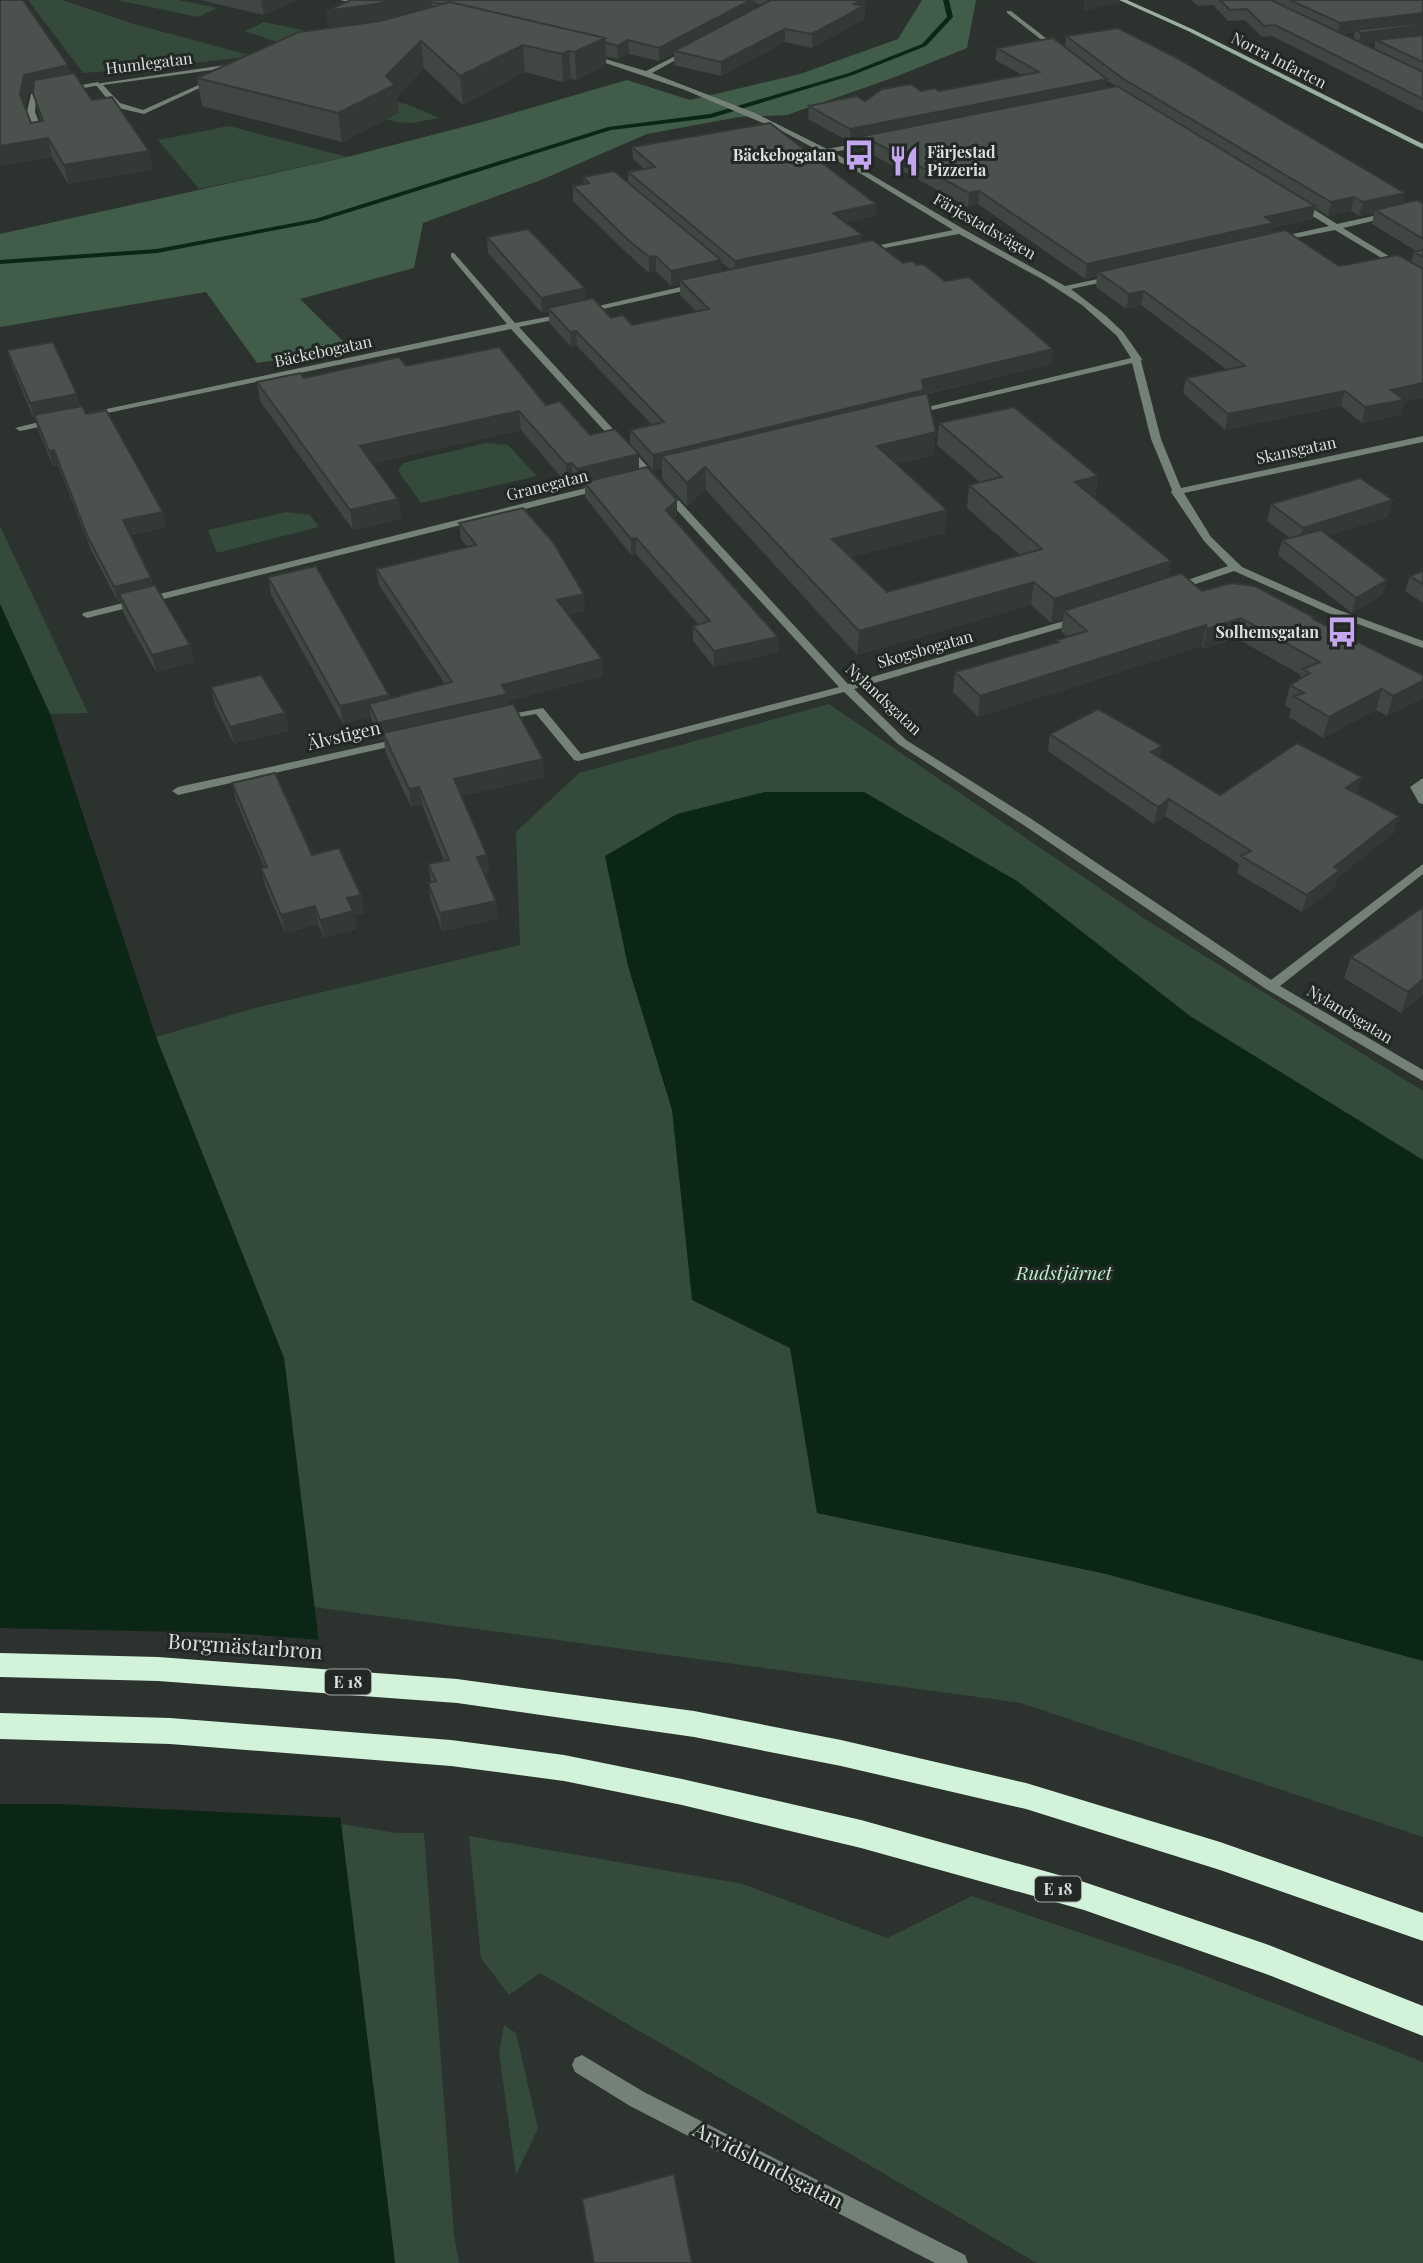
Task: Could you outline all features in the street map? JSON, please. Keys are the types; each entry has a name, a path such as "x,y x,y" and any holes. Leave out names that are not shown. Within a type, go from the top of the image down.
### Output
{"highway":[{"name":"Borgmästarbron","path":"0,1665 158,1669 457,1691 694,1724 841,1753 1026,1796 1220,1856 1423,1927"},
{"name":"E 18","path":"0,1726 170,1731 451,1753 564,1768 682,1792 861,1834 1084,1896 1266,1959 1423,2021"}],"street":[{"path":"343,0 371,6"},
{"name":"Norra Infarten","path":"1122,0 1190,30 1423,147"},
{"path":"1009,12 1066,56"},
{"path":"649,72 696,47"},
{"name":"Färjestadsvägen","path":"573,52 649,72 765,120 825,151 1096,311 1121,335 1138,359 1154,433 1176,492 1199,530 1236,567 1342,618 1421,642"},
{"name":"Humlegatan","path":"250,64 144,113 117,104 98,84 250,64"},
{"path":"41,139 31,112 33,95 98,84"},
{"path":"825,151 892,138"},
{"path":"1290,198 1423,281"},
{"path":"1271,241 1423,207"},
{"path":"854,253 960,231"},
{"name":"Nylandsgatan","path":"454,255 514,327 650,475 846,688 902,742 1026,821 1272,986 1423,1076"},
{"path":"1062,289 1128,274"},
{"name":"Bäckebogatan","path":"72,418 514,327 704,284"},
{"path":"904,415 1138,359"},
{"path":"20,428 59,420"},
{"name":"Skansgatan","path":"1176,492 1423,439"},
{"path":"636,479 663,472"},
{"name":"Granegatan","path":"87,615 610,485"},
{"path":"1161,592 1236,567"},
{"name":"Skogsbogatan","path":"485,722 539,710 578,758 846,688 1090,617"},
{"name":"Älvstigen","path":"178,791 418,737"},
{"path":"1423,782 1416,787 1423,800"},
{"path":"1272,986 1423,868"},
{"name":"Arvidslundsgatan","path":"582,2065 637,2099 957,2263"}],"shaded area":[{"path":"28,0 62,0 134,24 253,56 83,73"},
{"path":"117,0 179,0 217,8 198,17"},
{"path":"922,0 976,0 967,48 787,115 739,117 647,134 541,180 423,223 414,268 300,299 351,349 257,363 206,292 0,327 0,234 347,157 486,121 627,80 690,100 800,74 898,39"},
{"path":"264,22 345,39 280,43 245,31"},
{"path":"306,80 409,105 440,118 411,123 397,122 278,94"},
{"path":"229,126 347,157 199,189 158,140"},
{"path":"486,443 508,445 537,476 421,503 398,471 403,463"},
{"path":"286,512 310,515 319,527 217,553 208,530"},
{"path":"0,526 88,713 50,714 0,604"},
{"path":"829,704 1145,919 1423,1091 1423,1837 1021,1703 314,1607 284,1358 156,1037 255,1008 520,945 516,832 579,773"},
{"path":"341,1824 397,1833 424,1833 454,2235 459,2263 395,2263"},
{"path":"469,1836 743,1884 887,1938 972,1896 1190,1970 1423,2062 1423,2263 1037,2263 540,1973 509,1995 481,1958"},
{"path":"504,2025 516,2033 538,2128 516,2175 499,2053"}],"water":[{"path":"0,604 50,714 156,1037 284,1358 395,2263 0,2263"},
{"name":"Rudstjärnet","path":"765,792 864,792 1017,881 1190,1016 1423,1160 1423,1661 1106,1574 817,1513 790,1348 692,1300 672,1110 628,966 605,856 677,814"}],"pier":[{"path":"0,1628 231,1633 322,1640 344,1818 59,1804 0,1804"}],"building":[{"path":"0,0 23,0 68,65 24,75 20,94 31,123 43,121 33,93 34,80 74,73 92,100 112,97 149,151 64,165 48,138 0,146"},
{"path":"351,0 391,0 326,11"},
{"path":"431,0 751,0 659,48 628,40 617,46 605,42 605,38"},
{"path":"771,0 861,0 854,4 864,6 812,34 785,29 721,62 674,51"},
{"path":"1220,0 1271,0 1423,72 1423,99 1275,25 1264,26 1247,9 1230,10"},
{"path":"1290,0 1423,0 1423,13 1340,23"},
{"path":"450,2 605,38 575,52 562,54 523,45 460,76 421,41 386,76 395,85 338,113 197,78 299,32 380,21"},
{"path":"1423,23 1361,33 1355,30"},
{"path":"1118,28 1177,58 1405,193 1363,202 1354,197 1331,202 1122,78 1066,36"},
{"path":"1423,35 1423,62 1376,40"},
{"path":"1053,38 1107,79 850,129 809,106 856,96 865,101 882,89 911,84 921,91 935,88 939,91 1039,72 997,48"},
{"path":"1117,86 1315,206 1265,217 1273,223 1087,264 979,191 969,193 863,136"},
{"path":"770,123 876,204 833,213 862,235 735,261 628,172 655,167 632,147"},
{"path":"614,171 721,260 671,271 656,256 649,257 627,239 573,186 589,183 583,177"},
{"path":"1417,200 1423,203 1423,239 1375,210"},
{"path":"528,229 585,288 541,298 487,237"},
{"path":"1285,230 1339,266 1398,255 1423,269 1423,383 1391,390 1404,400 1365,407 1345,391 1228,414 1186,378 1245,366 1144,291 1129,294 1098,272"},
{"path":"873,240 903,263 912,261 917,265 923,264 945,281 969,277 1053,349 922,380 924,390 653,455 630,430 664,422 576,331 570,332 548,308 593,298 611,318 623,315 632,325 709,309 680,280"},
{"path":"1423,250 1423,257 1414,252"},
{"path":"53,342 77,394 30,403 7,350"},
{"path":"499,347 546,405 560,401 590,435 615,429 639,454 577,469 572,463 566,464 519,411 360,446 398,499 350,510 257,382 300,373 304,378 399,357 406,366"},
{"path":"927,393 936,432 877,446 947,510 832,539 887,592 1042,549 969,485 1002,477 939,423 1014,407 1098,476 1075,482 1171,561 1054,599 1034,582 859,631 705,467 687,483 662,456"},
{"path":"82,406 86,414 106,410 163,512 123,520 151,578 114,587 87,535 54,450 49,451 34,415"},
{"path":"647,467 677,500 666,510 778,637 714,651 693,626 710,621 636,538 631,539 584,482"},
{"path":"1360,478 1393,500 1303,528 1271,504"},
{"path":"523,508 553,542 584,594 557,600 602,659 502,685 507,694 378,723 369,704 452,682 376,569 476,545 459,523"},
{"path":"1321,530 1387,580 1356,598 1282,540"},
{"path":"316,566 389,695 340,706 268,577"},
{"path":"1423,571 1423,584 1410,576"},
{"path":"1181,573 1202,591 1231,583 1255,586 1423,675 1423,681 1393,696 1382,689 1329,717 1294,696 1304,693 1290,685 1310,673 1303,669 1320,662 1241,618 1207,629 1206,625 980,696 955,672 1059,642 1057,640 1087,631 1064,611"},
{"path":"155,585 190,645 152,655 119,594"},
{"path":"261,675 285,713 230,727 211,687"},
{"path":"513,704 543,759 454,779 487,855 477,857 496,901 440,913 428,883 436,881 428,864 449,860 419,787 409,789 383,733"},
{"path":"1098,709 1162,746 1151,752 1220,795 1297,743 1362,777 1346,788 1399,816 1334,867 1340,870 1307,895 1241,856 1251,851 1169,799 1158,807 1050,734"},
{"path":"275,773 312,855 339,848 361,895 347,898 353,911 320,920 315,906 281,915 261,868 267,867 232,783"},
{"path":"1423,907 1423,979 1408,992 1351,957"},
{"path":"674,2174 692,2263 594,2263 582,2199"}],"waterway":[{"path":"0,262 157,251 316,221 610,128 711,116 851,74 924,45 950,17 946,0"}],"place":[{"name":"Bäckebogatan","path":"859,155"},
{"name":"Färjestad Pizzeria","path":"904,161"},
{"name":"Solhemsgatan","path":"1342,632"}]}
